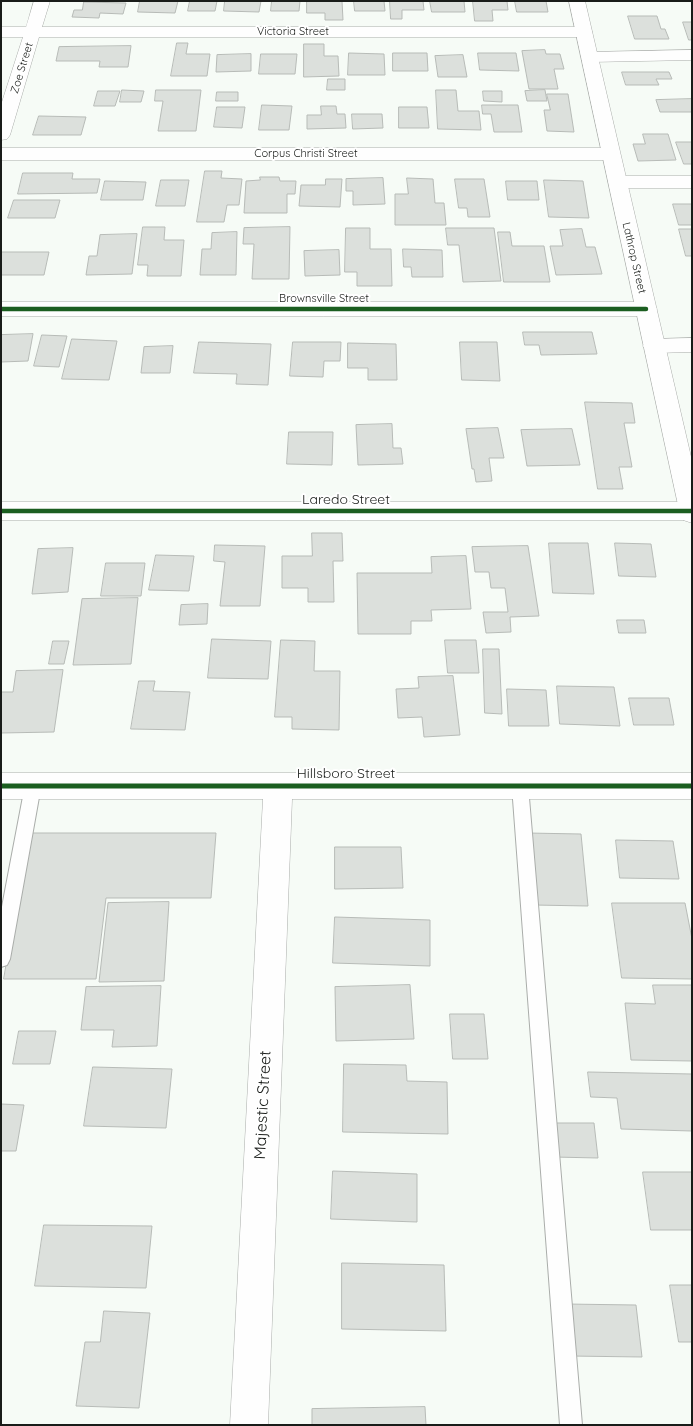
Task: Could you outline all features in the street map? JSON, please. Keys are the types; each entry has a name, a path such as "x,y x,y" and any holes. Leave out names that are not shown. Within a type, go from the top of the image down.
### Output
{"street":[{"name":"Zoe Street","path":"1,136 42,1"},
{"name":"Lathrop Street","path":"577,1 691,513"},
{"name":"Victoria Street","path":"1,32 584,32"},
{"path":"590,56 692,55"},
{"name":"Corpus Christi Street","path":"1,154 611,154"},
{"path":"618,182 692,182"},
{"name":"Brownsville Street","path":"1,309 646,309"},
{"path":"654,346 692,346"},
{"name":"Laredo Street","path":"1,511 691,513"},
{"name":"Hillsboro Street","path":"1,786 692,786"},
{"name":"Majestic Street","path":"249,1425 278,786"}],"lane":[{"path":"1,959 33,786"},
{"path":"520,786 571,1425"}],"building":[{"path":"140,1 178,1 175,13 138,12"},
{"path":"190,1 217,1 215,11 188,11"},
{"path":"225,1 261,1 259,12 224,11"},
{"path":"272,1 300,1 299,11 271,11"},
{"path":"307,1 342,1 343,20 325,20 325,13 307,13"},
{"path":"354,1 384,1 385,11 355,11"},
{"path":"390,1 423,1 424,10 402,10 402,19 391,19"},
{"path":"430,1 464,1 465,12 432,12"},
{"path":"473,1 507,1 508,10 492,10 493,21 475,21"},
{"path":"515,1 546,1 548,12 517,12"},
{"path":"84,2 126,3 123,14 100,13 99,18 72,17 74,10 82,10"},
{"path":"628,16 657,16 661,29 665,29 669,39 635,39"},
{"path":"683,22 692,22 692,40 689,40"},
{"path":"177,43 188,43 186,54 210,54 207,76 171,76"},
{"path":"304,44 324,44 324,56 338,56 339,76 304,77"},
{"path":"131,46 128,67 99,67 100,61 56,61 59,47"},
{"path":"545,50 546,54 560,54 564,69 554,69 558,89 529,89 522,51"},
{"path":"349,53 384,54 385,75 348,75"},
{"path":"393,53 427,53 428,71 393,71"},
{"path":"478,53 516,53 519,71 480,70"},
{"path":"251,54 251,71 216,72 217,55"},
{"path":"261,54 297,54 295,74 259,74"},
{"path":"463,55 467,77 438,77 435,56"},
{"path":"622,72 669,72 672,79 656,79 659,85 626,85"},
{"path":"328,79 345,79 345,90 327,90"},
{"path":"122,90 144,91 141,102 120,102"},
{"path":"156,90 201,90 196,131 158,131 163,101 155,101"},
{"path":"436,90 456,90 458,111 479,111 481,130 438,129"},
{"path":"545,90 547,101 527,101 525,91"},
{"path":"98,91 120,91 115,106 94,106"},
{"path":"483,91 502,91 502,102 484,101"},
{"path":"217,92 238,92 238,101 216,101"},
{"path":"547,94 568,94 574,132 547,131 544,110 550,110"},
{"path":"692,99 692,112 660,112 656,100"},
{"path":"262,105 292,106 289,130 259,130"},
{"path":"482,105 518,105 522,132 494,132 491,114 483,114"},
{"path":"321,106 336,106 337,114 345,114 346,128 307,129 307,115 321,115"},
{"path":"217,107 245,107 242,128 214,127"},
{"path":"399,107 427,107 429,128 399,128"},
{"path":"352,114 382,114 383,128 353,129"},
{"path":"39,116 86,117 81,135 33,135"},
{"path":"643,134 668,134 676,160 638,161 633,144 645,144"},
{"path":"676,142 692,142 692,164 684,164"},
{"path":"205,171 222,171 221,178 242,179 239,205 227,205 224,222 197,222"},
{"path":"23,173 73,173 72,179 100,179 97,193 18,194"},
{"path":"260,177 279,177 280,181 296,181 295,194 287,194 287,213 244,213 246,181 260,180"},
{"path":"383,178 385,204 353,205 353,191 346,191 346,179"},
{"path":"407,178 433,179 435,203 444,203 446,225 395,225 395,194 408,194"},
{"path":"326,179 342,179 340,207 299,206 301,185 325,185"},
{"path":"455,179 484,179 490,217 468,217 467,208 459,208"},
{"path":"161,180 189,180 185,206 156,206"},
{"path":"544,180 583,181 589,218 549,217"},
{"path":"105,181 146,182 143,200 101,200"},
{"path":"506,181 537,181 539,200 508,200"},
{"path":"14,200 60,200 55,218 8,218"},
{"path":"673,204 692,204 692,225 679,225"},
{"path":"143,227 165,227 164,240 184,240 181,276 147,276 148,265 138,265"},
{"path":"290,227 289,279 252,279 254,244 243,244 244,228"},
{"path":"346,228 370,228 370,249 391,249 392,286 357,286 357,272 345,272"},
{"path":"446,228 494,228 501,281 463,282 459,245 448,245"},
{"path":"582,229 586,247 595,247 602,274 556,275 550,246 563,246 560,230"},
{"path":"679,229 692,229 692,256 686,256"},
{"path":"237,232 236,275 200,275 202,249 211,249 212,233"},
{"path":"498,232 510,232 512,246 544,246 550,282 504,282"},
{"path":"137,234 132,274 86,275 89,256 97,256 100,235"},
{"path":"403,249 442,250 443,277 412,277 411,267 404,267"},
{"path":"339,250 340,275 305,276 304,251"},
{"path":"1,252 49,252 44,275 1,275"},
{"path":"523,332 592,332 597,354 541,355 539,345 525,345"},
{"path":"33,334 28,361 1,362 1,335"},
{"path":"42,335 67,336 59,367 34,366"},
{"path":"72,339 117,341 109,380 62,379"},
{"path":"199,342 271,344 268,385 236,384 237,374 194,373"},
{"path":"293,342 341,342 340,361 324,361 323,377 290,376"},
{"path":"460,342 497,342 500,381 462,380"},
{"path":"348,343 396,344 397,380 368,380 368,368 348,368"},
{"path":"173,346 170,373 141,373 144,347"},
{"path":"585,402 632,403 635,423 624,423 632,467 619,467 623,489 598,489"},
{"path":"392,424 393,448 401,448 403,464 358,465 356,425"},
{"path":"498,428 504,458 489,458 492,481 476,482 474,469 472,469 466,429"},
{"path":"572,429 580,465 527,466 521,430"},
{"path":"289,432 333,432 332,465 287,464"},
{"path":"312,533 342,533 343,561 333,561 334,602 308,602 308,588 282,588 282,556 312,556"},
{"path":"549,543 588,543 594,594 553,593"},
{"path":"615,543 651,544 656,577 619,576"},
{"path":"215,545 265,546 260,606 220,606 225,562 214,561"},
{"path":"528,546 539,616 510,617 511,632 486,633 483,612 508,612 505,588 491,588 489,572 475,572 472,547"},
{"path":"73,548 68,592 32,594 38,549"},
{"path":"156,555 194,556 189,591 149,590"},
{"path":"466,556 471,609 431,610 432,621 411,621 411,634 358,634 357,573 432,573 431,557"},
{"path":"106,563 145,563 141,596 101,596"},
{"path":"138,598 131,664 73,665 82,599"},
{"path":"208,604 207,624 179,625 181,605"},
{"path":"617,620 644,620 646,633 619,633"},
{"path":"212,639 271,641 268,679 208,678"},
{"path":"281,640 315,641 314,671 340,671 339,730 292,729 292,717 275,717"},
{"path":"445,640 476,640 479,673 448,673"},
{"path":"53,641 69,641 64,664 49,664"},
{"path":"483,649 499,649 502,714 485,713"},
{"path":"63,670 54,732 1,733 1,692 13,692 16,671"},
{"path":"453,676 460,735 424,737 422,717 398,718 396,689 419,688 418,677"},
{"path":"139,681 155,681 153,691 190,692 185,730 131,729"},
{"path":"557,686 614,687 620,726 560,724"},
{"path":"507,689 546,690 549,726 509,726"},
{"path":"629,698 669,698 674,725 634,725"},
{"path":"29,833 216,833 211,898 106,898 96,979 4,979"},
{"path":"527,833 581,834 588,906 533,905"},
{"path":"616,840 673,841 679,879 620,878"},
{"path":"335,847 401,847 403,888 335,889"},
{"path":"169,902 164,981 99,982 108,903"},
{"path":"612,903 685,903 692,939 692,979 622,978"},
{"path":"335,917 430,920 430,966 333,963"},
{"path":"410,985 414,1039 336,1041 335,987"},
{"path":"653,985 692,985 692,1061 631,1060 625,1003 655,1004"},
{"path":"161,986 157,1046 112,1047 114,1030 81,1030 86,987"},
{"path":"450,1014 484,1014 488,1059 453,1059"},
{"path":"19,1031 56,1031 50,1064 13,1064"},
{"path":"344,1064 406,1065 407,1081 447,1082 448,1134 343,1132"},
{"path":"93,1067 172,1069 166,1128 84,1126"},
{"path":"588,1072 692,1074 692,1131 621,1129 617,1098 591,1097"},
{"path":"1,1104 24,1105 16,1151 1,1151"},
{"path":"550,1123 594,1123 598,1158 553,1157"},
{"path":"333,1171 417,1174 417,1222 331,1219"},
{"path":"643,1172 692,1172 692,1230 651,1230"},
{"path":"44,1225 152,1226 146,1288 35,1286"},
{"path":"342,1263 444,1265 446,1331 342,1329"},
{"path":"670,1285 692,1285 692,1342 679,1342"},
{"path":"565,1304 636,1305 642,1357 569,1356"},
{"path":"104,1311 150,1313 139,1408 76,1406 85,1342 100,1342"},
{"path":"425,1407 426,1425 312,1425 312,1409"}],"cycle path":[{"path":"1,309 646,309"},
{"path":"1,511 691,511"},
{"path":"1,786 692,786"}]}
